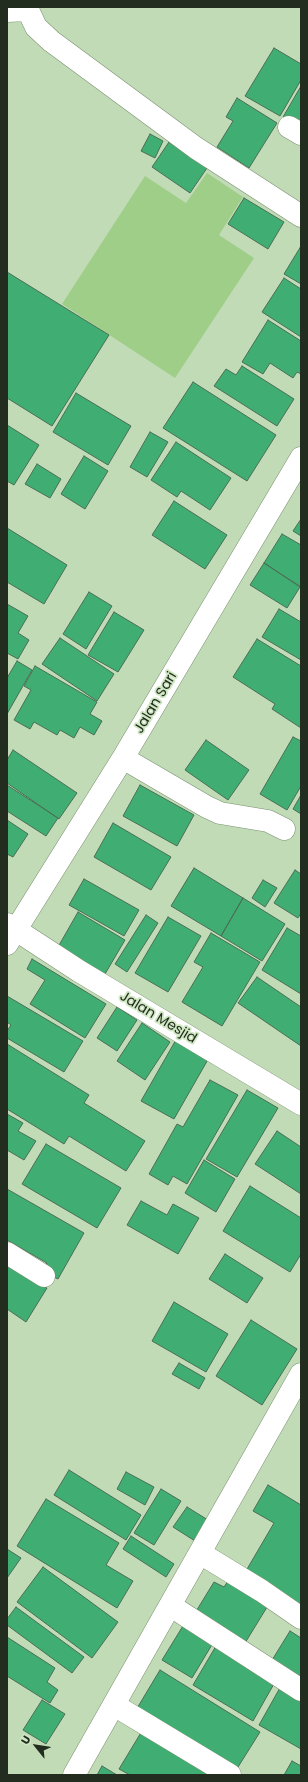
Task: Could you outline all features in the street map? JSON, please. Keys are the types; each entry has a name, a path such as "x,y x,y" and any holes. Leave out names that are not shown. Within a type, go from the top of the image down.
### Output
{"street":[{"path":"21,9 36,27 51,41 196,148 301,216"},
{"name":"Jalan Sari","path":"10,933 123,758 301,458"},
{"path":"123,758 220,813 268,821 284,829"},
{"name":"Jalan Mesjid","path":"10,933 79,971 301,1104"},
{"path":"7,1253 44,1276"},
{"path":"74,1775 300,1377"},
{"path":"200,1553 262,1591 301,1618"},
{"path":"171,1606 301,1690"},
{"path":"114,1705 230,1775"}],"green space":[{"path":"207,173 243,197 219,235 254,258 175,378 62,304 145,176 186,203"}],"building":[{"path":"274,48 301,64 301,80 280,116 245,96"},
{"path":"301,86 301,128 283,117"},
{"path":"237,98 277,123 249,168 217,147 233,121 226,117"},
{"path":"150,134 163,141 155,158 141,151"},
{"path":"169,142 207,168 190,193 152,167"},
{"path":"244,198 284,222 268,249 228,224"},
{"path":"301,246 301,284 284,274"},
{"path":"7,272 109,335 52,426 7,398"},
{"path":"284,278 301,289 301,337 262,312"},
{"path":"268,320 301,341 301,374 297,372 293,378 270,363 263,374 242,362"},
{"path":"242,366 294,399 277,426 214,386 226,369 236,375"},
{"path":"193,382 276,435 247,481 163,428"},
{"path":"76,393 131,426 108,465 53,432"},
{"path":"7,425 39,445 14,485 7,481"},
{"path":"150,432 168,442 147,477 130,467"},
{"path":"176,442 231,478 210,510 181,491 177,497 151,480"},
{"path":"84,456 108,471 85,509 61,494"},
{"path":"37,464 61,479 50,498 25,484"},
{"path":"174,501 227,535 205,569 152,535"},
{"path":"301,519 301,536 293,531"},
{"path":"7,528 67,565 44,604 7,582"},
{"path":"282,534 301,545 301,587 264,563"},
{"path":"264,563 300,587 287,608 250,585"},
{"path":"89,592 112,606 86,649 63,634"},
{"path":"7,604 28,616 18,633 29,640 18,659 7,653"},
{"path":"279,609 301,622 301,660 262,637"},
{"path":"114,612 144,630 118,672 88,655"},
{"path":"60,638 114,674 97,701 42,664"},
{"path":"257,639 301,666 301,728 272,709 275,704 233,677"},
{"path":"17,661 32,670 7,714 7,678"},
{"path":"35,666 97,702 90,714 102,721 94,735 80,727 74,738 60,730 57,735 34,722 30,729 14,720 31,690 24,686"},
{"path":"293,737 301,741 301,786 287,810 260,794"},
{"path":"206,740 249,770 228,800 185,770"},
{"path":"13,750 77,793 59,819 7,783 7,760"},
{"path":"7,785 58,818 46,836 7,811"},
{"path":"140,785 194,815 177,846 123,816"},
{"path":"301,795 301,814 293,809"},
{"path":"7,820 28,834 13,857 7,854"},
{"path":"113,823 171,857 151,890 94,857"},
{"path":"194,868 243,898 221,936 171,906"},
{"path":"295,870 301,874 301,913 298,918 274,903"},
{"path":"84,879 139,910 124,936 69,905"},
{"path":"263,880 277,888 265,907 252,898"},
{"path":"243,898 285,924 262,961 221,936"},
{"path":"78,912 125,940 105,974 58,947"},
{"path":"146,915 158,923 127,972 115,964"},
{"path":"168,917 201,936 168,992 135,973"},
{"path":"287,928 301,936 301,994 262,970"},
{"path":"211,933 260,962 222,1026 182,1002 203,967 194,962"},
{"path":"32,959 106,1004 85,1038 30,1004 45,980 27,969"},
{"path":"257,977 301,1007 301,1046 238,1003"},
{"path":"7,996 83,1041 64,1072 7,1038 7,1031 11,1025 7,1022"},
{"path":"117,1007 137,1020 117,1051 97,1038"},
{"path":"142,1023 170,1042 145,1080 117,1061"},
{"path":"177,1038 210,1056 174,1119 141,1101"},
{"path":"7,1044 89,1095 84,1103 145,1141 126,1171 69,1136 64,1144 7,1109"},
{"path":"210,1080 238,1095 187,1184 173,1176 168,1185 149,1174 177,1124 183,1127"},
{"path":"247,1090 278,1108 237,1177 206,1159"},
{"path":"7,1114 23,1123 18,1131 36,1141 24,1160 7,1150"},
{"path":"277,1131 301,1147 301,1194 255,1164"},
{"path":"46,1144 121,1188 97,1228 22,1184"},
{"path":"204,1160 235,1179 216,1212 185,1193"},
{"path":"250,1186 301,1218 301,1254 290,1272 223,1231"},
{"path":"7,1189 84,1233 58,1279 42,1271 47,1263 7,1240"},
{"path":"141,1201 167,1215 173,1204 199,1218 178,1254 127,1225"},
{"path":"225,1254 263,1278 247,1303 209,1279"},
{"path":"7,1261 47,1288 26,1322 7,1309"},
{"path":"174,1302 228,1334 206,1372 152,1341"},
{"path":"251,1320 297,1349 262,1405 216,1376"},
{"path":"179,1363 205,1378 199,1389 172,1374"},
{"path":"69,1470 141,1515 126,1540 54,1495"},
{"path":"126,1472 154,1487 145,1505 117,1489"},
{"path":"268,1485 301,1505 301,1609 243,1576 274,1523 253,1511"},
{"path":"161,1489 181,1501 154,1545 134,1533"},
{"path":"46,1499 119,1543 106,1565 133,1581 117,1608 17,1546"},
{"path":"187,1507 208,1520 195,1541 173,1527"},
{"path":"131,1536 174,1564 166,1577 123,1549"},
{"path":"7,1549 21,1558 7,1578"},
{"path":"43,1567 118,1622 92,1658 17,1602"},
{"path":"232,1575 272,1599 245,1643 195,1613 214,1582 224,1587"},
{"path":"16,1607 84,1657 72,1673 7,1625 7,1619"},
{"path":"186,1621 216,1638 192,1678 162,1660"},
{"path":"290,1631 301,1638 301,1685 269,1665"},
{"path":"7,1637 55,1668 47,1682 58,1690 50,1703 7,1676"},
{"path":"216,1646 275,1682 253,1721 193,1685"},
{"path":"160,1670 260,1732 233,1775 133,1715"},
{"path":"281,1686 301,1698 301,1749 259,1725"},
{"path":"42,1700 65,1714 46,1744 23,1730"},
{"path":"145,1726 217,1775 130,1775 119,1769"},
{"path":"292,1761 301,1766 301,1775 284,1775"},
{"path":"102,1766 117,1775 97,1775"}]}
